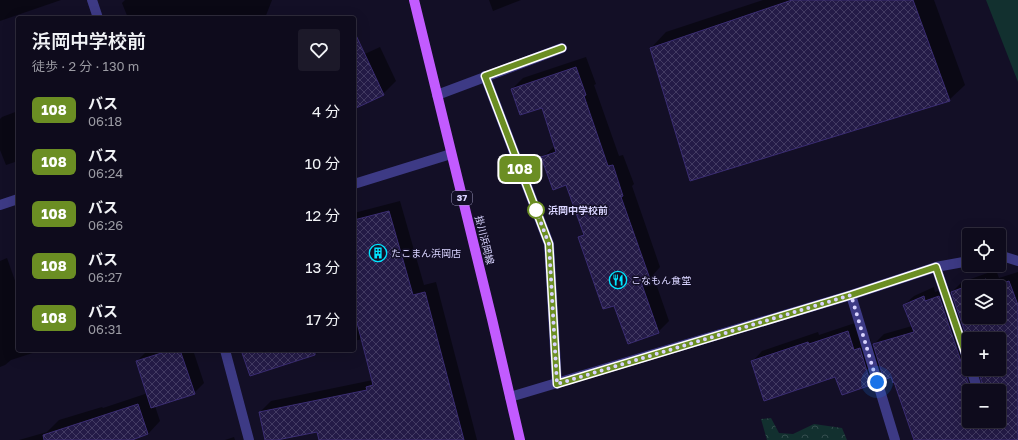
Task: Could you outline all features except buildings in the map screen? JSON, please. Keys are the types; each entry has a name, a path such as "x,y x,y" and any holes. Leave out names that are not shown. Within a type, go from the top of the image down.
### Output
{"main road":[{"name":"掛川浜岡線","path":"414,0 520,440"}],"street":[{"path":"92,0 97,16"},
{"path":"437,95 562,48"},
{"path":"485,76 549,244 557,384"},
{"path":"356,183 451,154"},
{"path":"0,205 16,200"},
{"path":"1006,257 1018,261"},
{"path":"510,397 851,295 936,267 962,262"},
{"path":"936,267 962,343"},
{"path":"851,295 895,440"},
{"path":"226,352 249,440"}],"green space":[{"path":"986,0 1018,0 1018,82"},
{"path":"771,418 779,433 793,434 814,424 842,428 847,440 767,440 761,419"}],"bus line":[{"name":"108","path":"562,48 485,76 549,244 557,384 851,295 936,267 962,343"}],"place":[{"name":"浜岡中学校前","path":"536,210"},
{"name":"たこまん浜岡店","path":"378,253"},
{"name":"こなもん食堂","path":"618,280"}],"route":[{"path":"536,210 549,244 557,384 851,295 877,382"}]}
